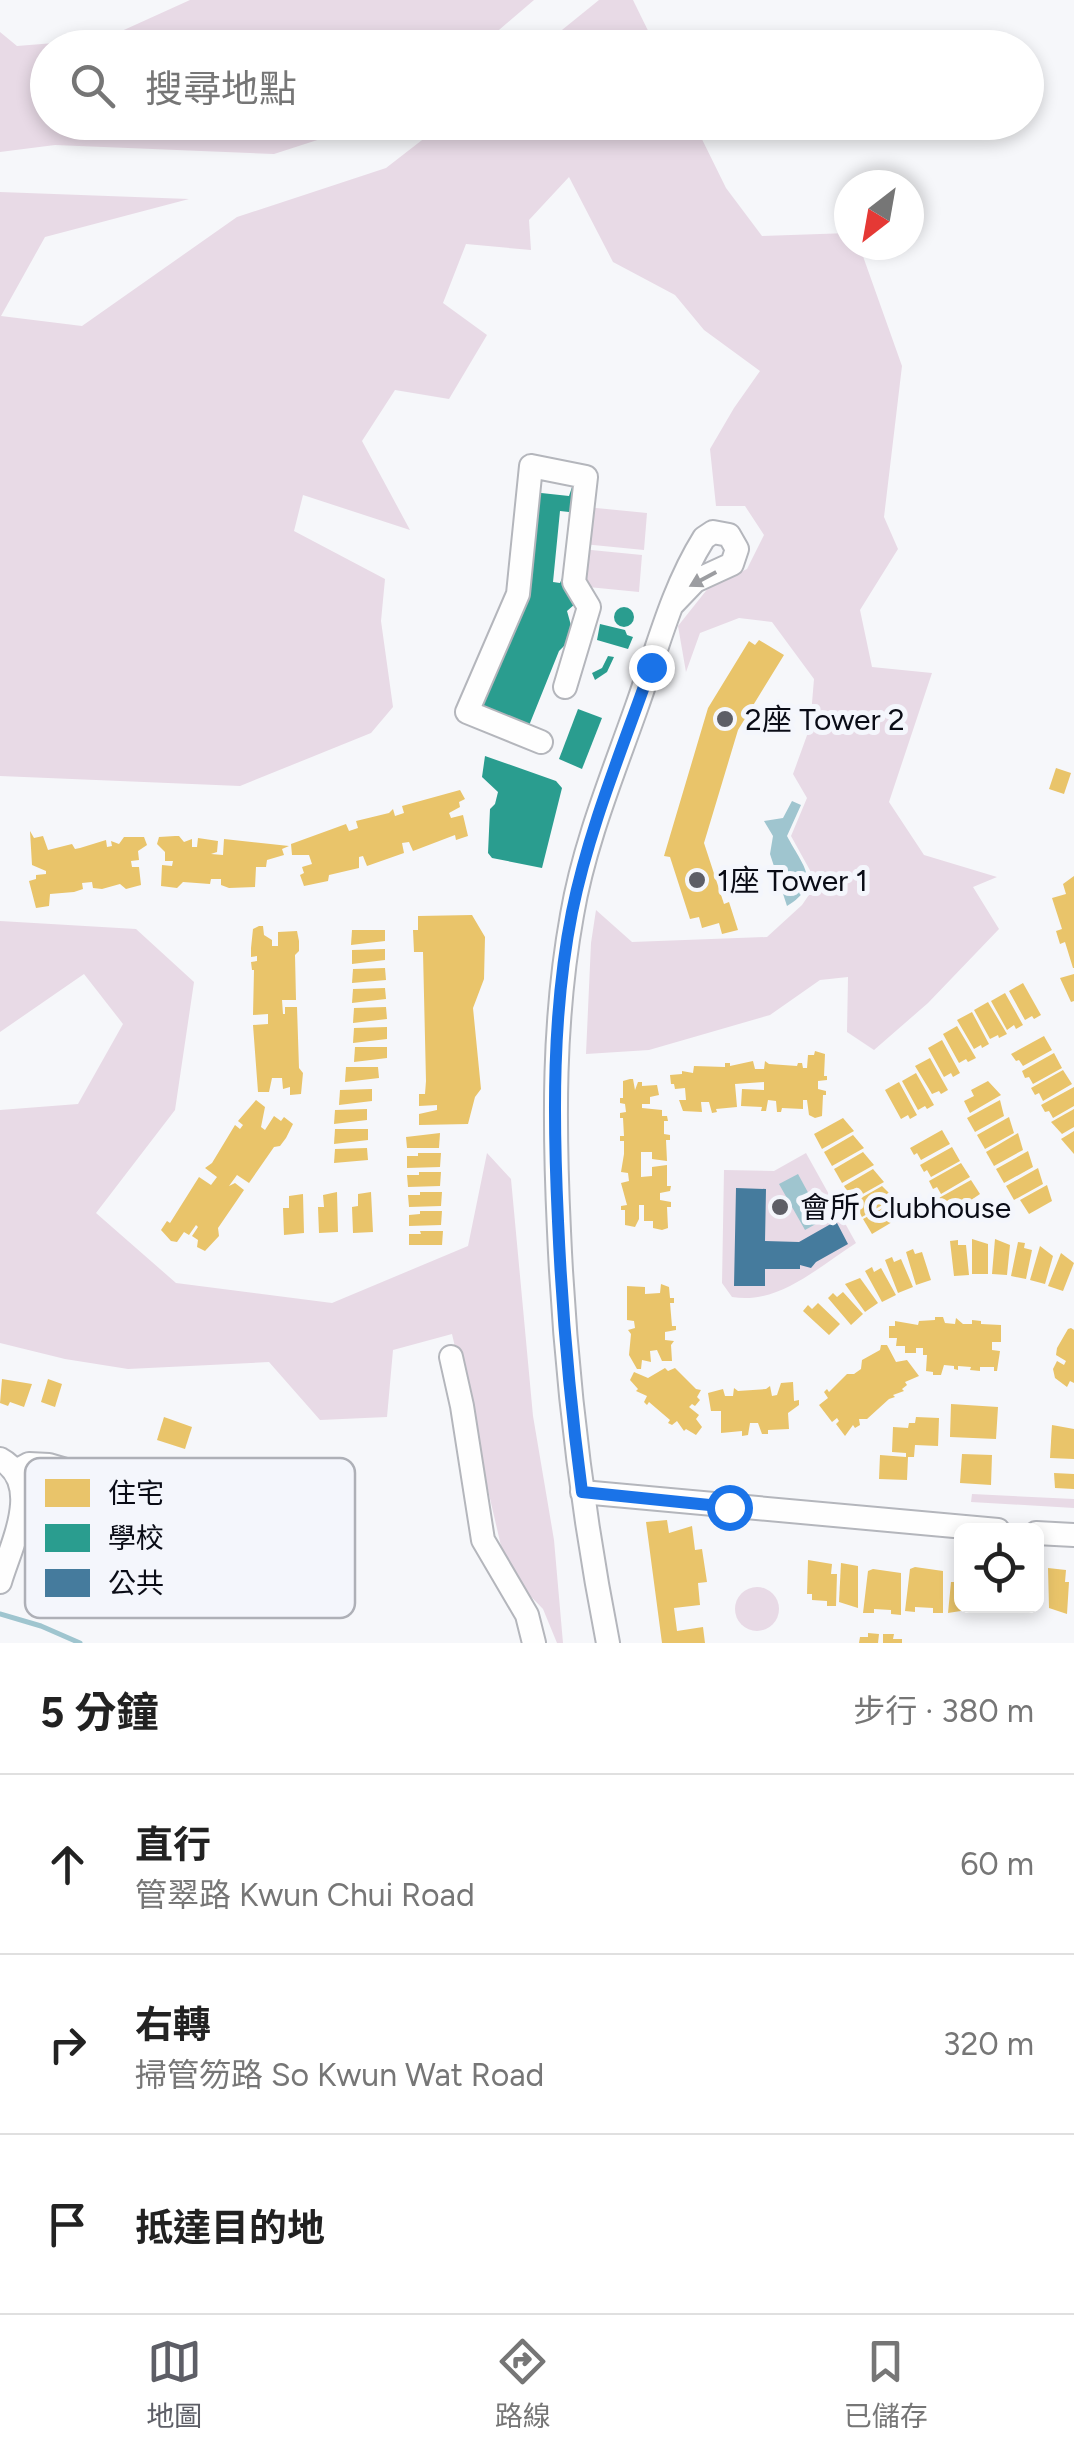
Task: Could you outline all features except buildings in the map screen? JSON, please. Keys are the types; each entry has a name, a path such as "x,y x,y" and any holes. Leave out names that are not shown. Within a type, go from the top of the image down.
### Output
{"street":[{"path":"542,742 467,712 518,594 531,466 586,477 574,582 589,607 565,687"},
{"path":"608,1643 571,1408 560,1260 555,1086 558,1024 572,910 586,858 672,606"},
{"path":"451,1356 483,1540 527,1615 534,1643"},
{"path":"1,1578 23,1500 22,1482 8,1465"},
{"path":"582,1492 954,1526"},
{"path":"1044,1533 1074,1535"}],"shaded area":[{"path":"190,0 534,0 499,30 124,30"},
{"path":"599,0 633,0 648,30 562,30"},
{"path":"0,32 17,46 30,45 30,140 317,140 274,154 55,145 0,152"},
{"path":"422,140 702,140 726,188 762,236 834,234 834,260 864,260 902,366 884,517 898,549 860,610 872,667 932,673 889,802 924,855 997,877 973,887 999,929 928,1003 874,1050 847,1032 848,977 820,980 770,1015 649,1050 586,1054 596,910 632,942 767,937 802,905 817,883 791,836 807,798 793,774 810,727 814,679 772,622 739,618 700,633 686,672 678,626 709,587 747,569 764,535 745,506 716,506 710,449 760,371 704,330 675,295 613,262 569,177 529,220 531,250 466,244 443,303 487,335 449,399 395,390 362,441 410,530 303,495 294,531 385,579 381,621 393,707 371,733 240,786 0,776 0,192 189,199 45,237 1,316 82,326 237,217 386,168"},
{"path":"586,507 647,513 644,550 583,544"},
{"path":"581,549 642,555 639,592 578,586"},
{"path":"0,921 136,929 194,982 175,1110 96,1213 176,1283 332,1303 468,1246 487,1153 511,1179 533,1416 554,1540 563,1643 557,1643 543,1609 507,1572 452,1334 393,1350 387,1417 320,1420 269,1362 128,1369 0,1343 0,1110 78,1104 123,1024 84,974 0,1032"},
{"name":"會所 Clubhouse","path":"806,1153 856,1243 782,1290 749,1298 732,1297 722,1283 724,1170 774,1171"},
{"path":"972,1494 1074,1499 1074,1508 971,1502"},
{"path":"757,1587 772,1594 779,1609 772,1624 757,1631 742,1624 735,1609 742,1594"}],"water":[{"path":"792,801 801,805 787,836 803,865 807,882 805,890 787,906 770,854 773,836 764,821 783,818"},
{"path":"798,1174 823,1220 805,1230 779,1184"}],"waterway":[{"path":"0,1614 80,1643"}],"place":[{"name":"2座 Tower 2","path":"725,719"},
{"name":"1座 Tower 1","path":"697,880"},
{"name":"會所 Clubhouse","path":"780,1207"}],"route":[{"path":"651,667 586,858 572,910 563,974 555,1086 564,1332 582,1492 729,1507"}]}
